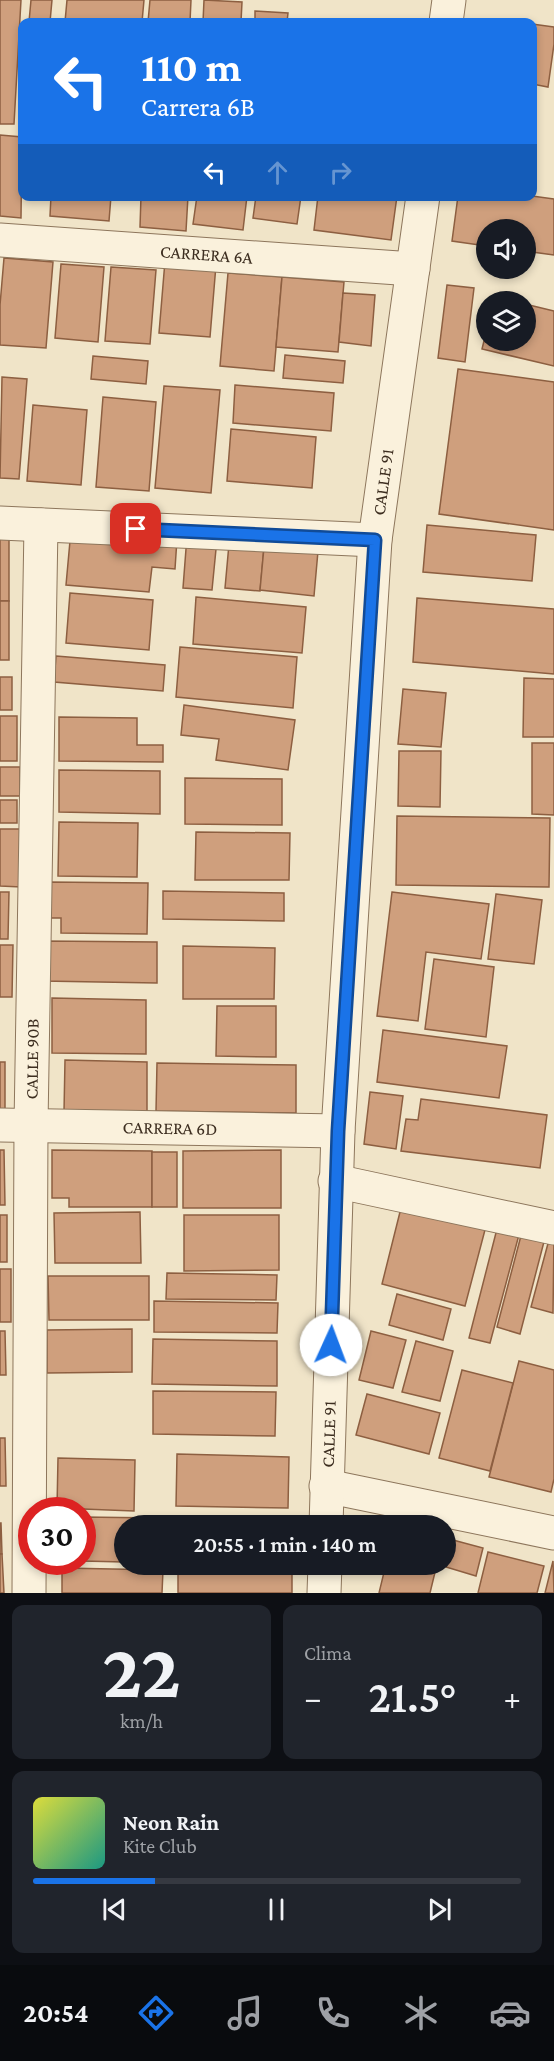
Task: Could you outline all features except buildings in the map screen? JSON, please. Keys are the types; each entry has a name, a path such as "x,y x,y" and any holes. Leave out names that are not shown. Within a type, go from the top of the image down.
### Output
{"street":[{"path":"447,18 449,0"},
{"name":"CALLE 91","path":"326,1515 335,1181 375,540 422,201"},
{"name":"CARRERA 6A","path":"0,240 414,268"},
{"path":"0,523 375,540"},
{"name":"CALLE 90B","path":"29,1593 15,1125 41,525"},
{"name":"CARRERA 6D","path":"15,1125 338,1131"},
{"path":"335,1181 554,1228"},
{"path":"327,1486 554,1533"},
{"path":"324,1593 325,1575"}],"route":[{"path":"136,529 375,540 335,1181 331,1345"}]}
